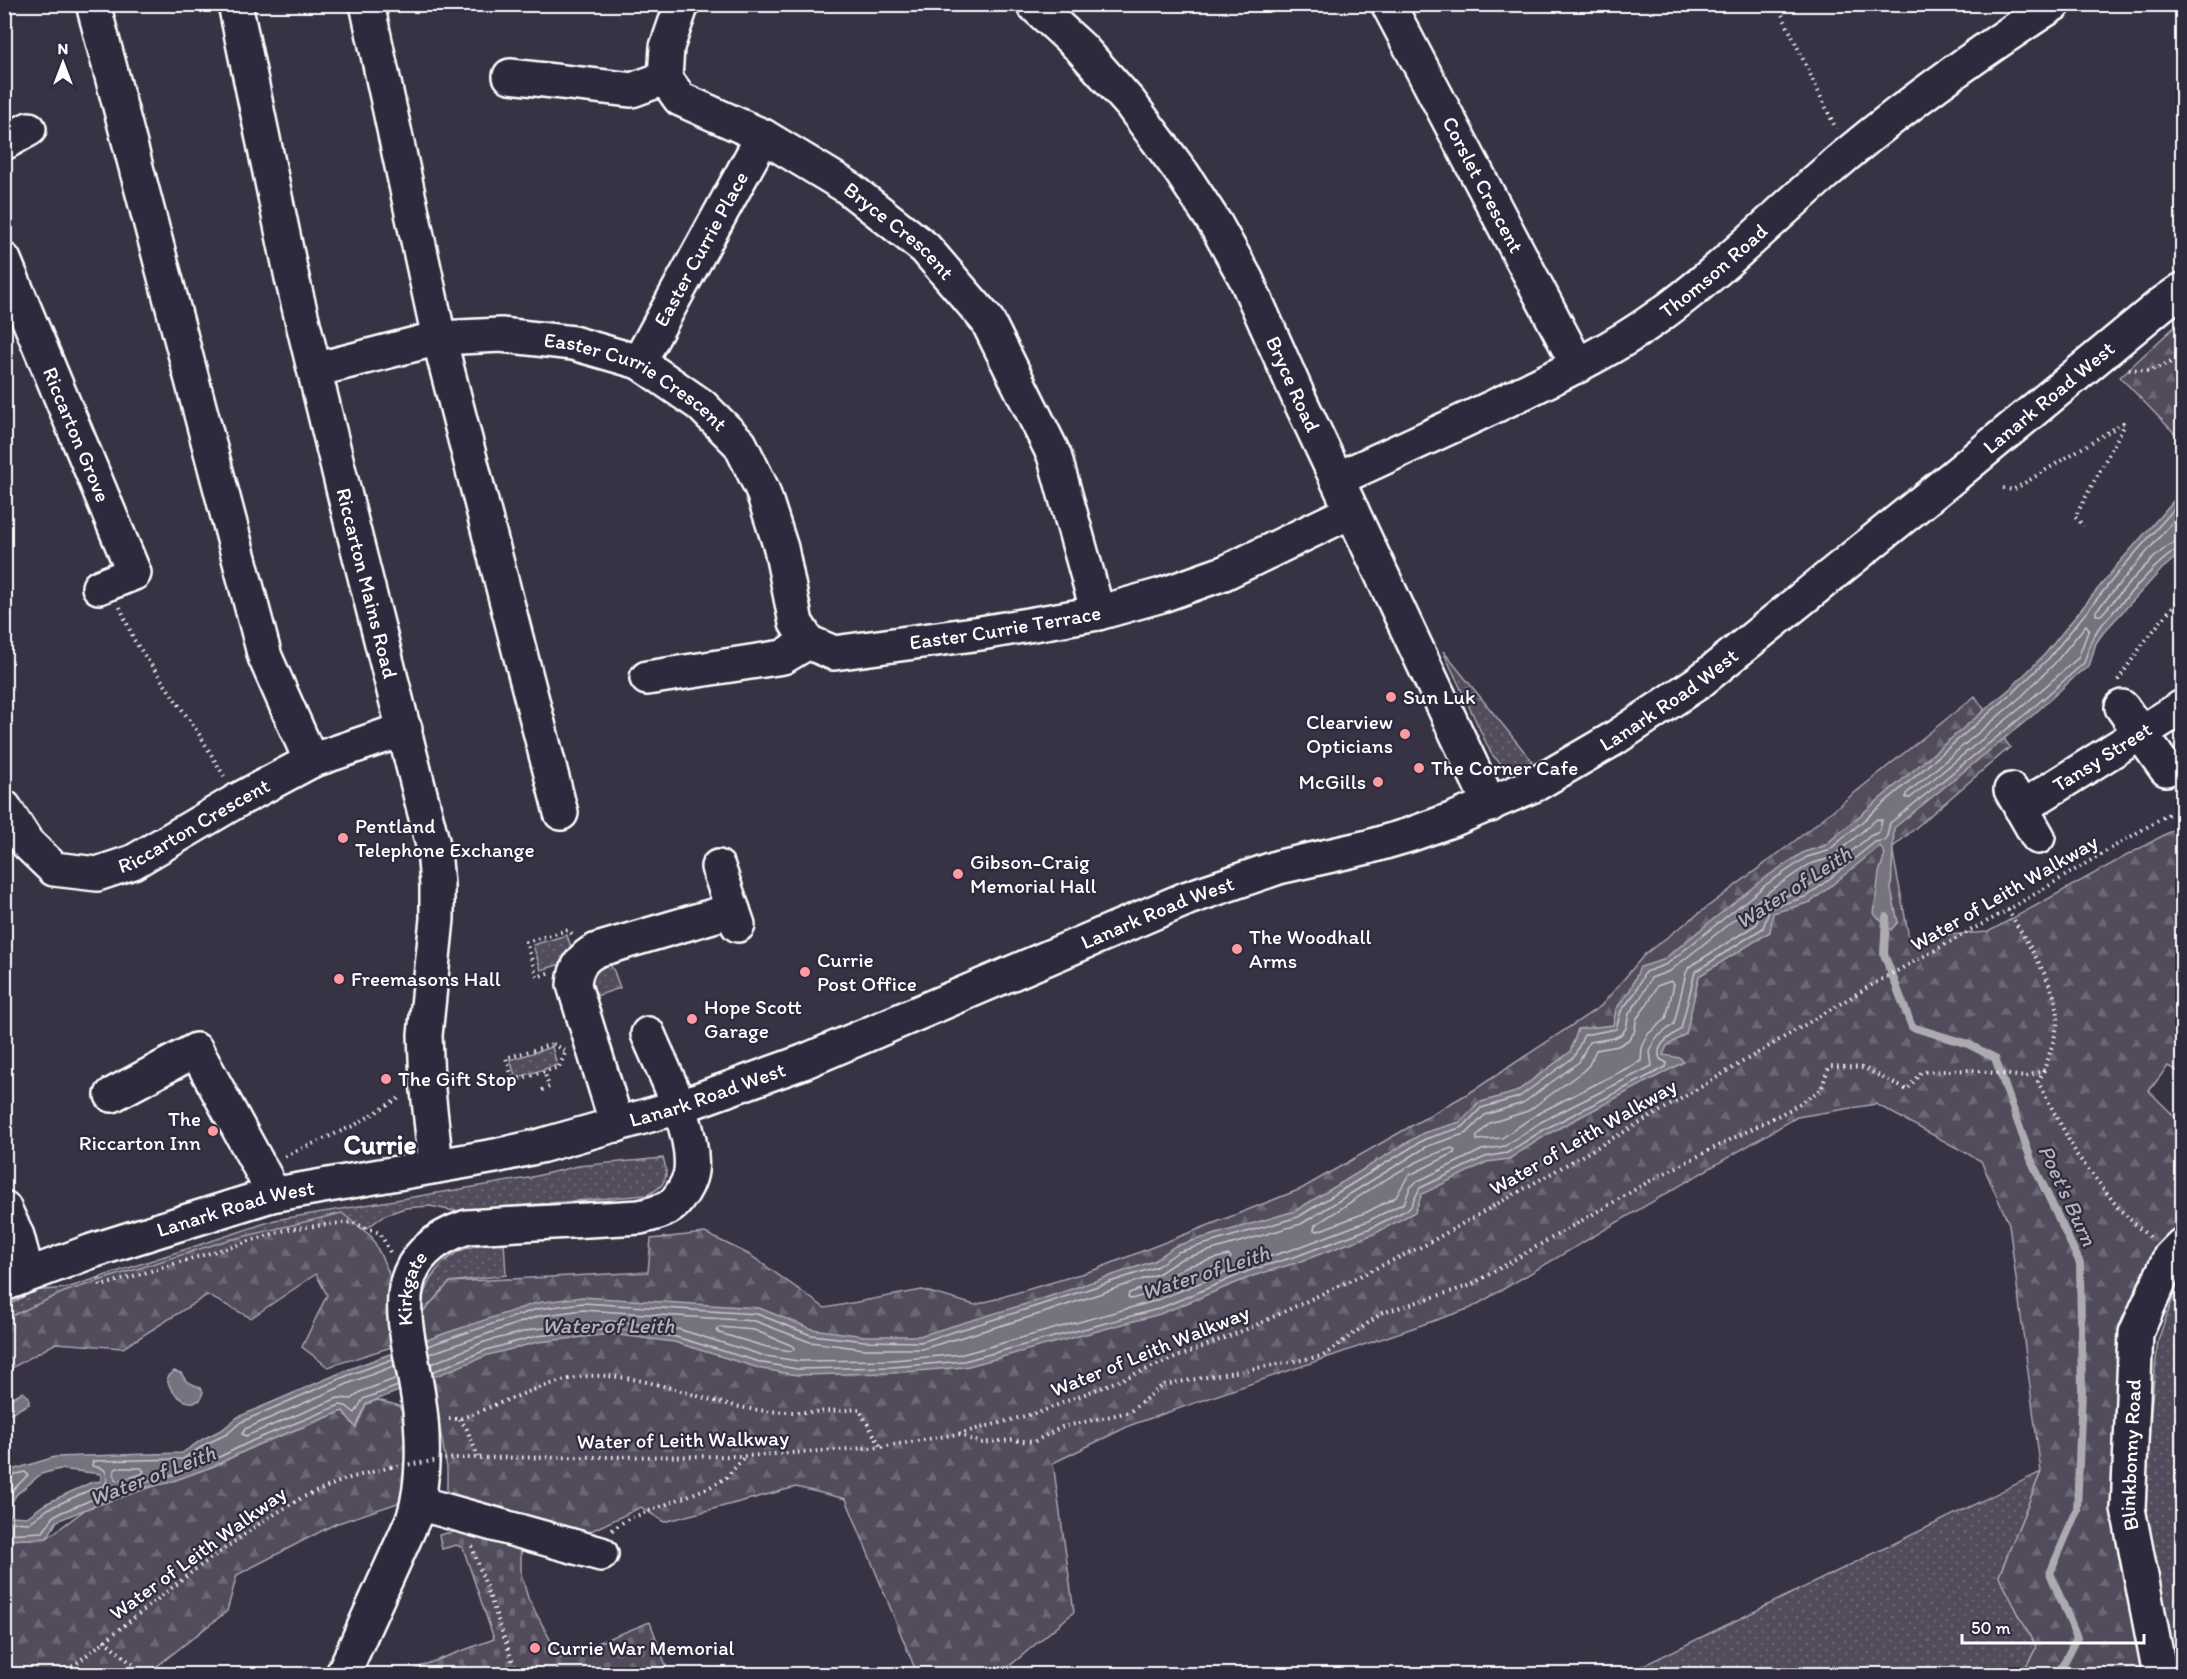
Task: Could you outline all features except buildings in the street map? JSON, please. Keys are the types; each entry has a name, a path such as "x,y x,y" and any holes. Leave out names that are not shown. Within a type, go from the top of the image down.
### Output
{"street":[{"path":"93,4 265,657 311,761"},
{"name":"Riccarton Mains Road","path":"235,4 292,278 434,849 437,919 426,1035 427,1081 436,1166"},
{"path":"367,4 439,338 561,813"},
{"path":"510,76 632,90 665,78 667,47 682,4"},
{"name":"Bryce Road","path":"1033,4 1081,48 1130,103 1182,173 1246,279 1490,805"},
{"name":"Corslet Crescent","path":"1388,4 1578,366"},
{"name":"Thomson Road","path":"1337,479 1462,422 1622,342 1694,288 1863,141 1940,82 2054,4"},
{"name":"Bryce Crescent","path":"665,78 680,99 763,136 846,186 925,248 987,320 1054,455 1098,613"},
{"name":"Easter Currie Place","path":"639,362 763,136"},
{"name":"Riccarton Grove","path":"4,260 134,573 105,585"},
{"name":"Lanark Road West","path":"16,1279 266,1181 436,1166 495,1156 678,1107 803,1062 1188,898 1279,867 1368,847 1409,835 1490,805 1571,765 1699,682 2182,290"},
{"name":"Easter Currie Crescent","path":"315,370 439,338 501,335 573,343 639,362 701,405 740,444 762,489 781,548 796,623 808,642"},
{"name":"Easter Currie Terrace","path":"808,642 834,653 981,633 1098,613 1162,595 1224,573 1352,511"},
{"path":"647,678 783,657 808,642"},
{"path":"2122,707 2166,769"},
{"name":"Tansy Street","path":"2038,837 2015,798 2141,733 2182,707"},
{"name":"Riccarton Crescent","path":"4,807 27,843 54,869 97,874 133,862 238,800 311,761 405,729"},
{"path":"617,1125 567,1055 577,967 582,960 597,950 735,918 718,867"},
{"name":"Kirkgate","path":"343,1674 414,1517 418,1503 421,1424 419,1400 406,1332 404,1305 410,1273 419,1256 447,1234 467,1227 640,1217 659,1212 676,1202 686,1187 691,1172 688,1138 648,1034"},
{"path":"112,1095 196,1050 266,1181"},
{"path":"4,1208 16,1236 16,1279"},
{"name":"Blinkbonny Road","path":"2160,1674 2128,1509 2136,1333 2176,1251"},
{"path":"418,1503 593,1552"}],"path":[{"path":"1777,4 1837,130"},
{"path":"2125,368 2149,371 2182,358"},
{"path":"2003,488 2013,490 2123,423 2124,426 2075,518 2084,526"},
{"path":"105,585 134,639 199,734 238,800"},
{"path":"2122,707 2112,688 2145,641 2182,595"},
{"name":"Water of Leith Walkway","path":"63,1674 193,1571 262,1522 301,1498 346,1479 391,1467 456,1458 745,1456 882,1448 958,1434 1040,1412 1252,1327 1425,1245 1652,1116 1875,984 2008,910 2182,806"},
{"path":"2008,910 2049,983 2058,1016 2045,1070 2038,1082 2078,1155 2120,1210 2176,1251"},
{"path":"553,1044 567,1055 513,1081 506,1058 553,1044"},
{"path":"543,1090 549,1087 567,1055"},
{"path":"958,1434 980,1443 1012,1440 1033,1442 1062,1427 1129,1412 1162,1385 1323,1356 1382,1312 1469,1286 1655,1178 1789,1110 1821,1090 1829,1066 1864,1068 1907,1090 1921,1072 1971,1070 2025,1077 2045,1070"},
{"path":"266,1181 427,1081"},
{"path":"92,1251 101,1286 289,1229 351,1222 380,1233 393,1259"},
{"path":"478,1457 466,1427 459,1419 545,1386 588,1376 628,1378 743,1408 815,1413 859,1409 882,1448"},
{"path":"593,1552 626,1520 710,1487 726,1478 745,1456"},
{"path":"469,1537 517,1674"},
{"path":"104,1640 144,1674"},
{"path":"533,1674 561,1670"}],"green space":[{"path":"2182,320 2182,441 2120,377"},
{"path":"1443,651 1532,761 1520,766 1509,767 1495,759"},
{"path":"1975,696 2010,747 1892,848 1909,938 1988,932 2182,825 2182,1074 2168,1066 2149,1091 2182,1124 2182,1231 2152,1253 2128,1329 2111,1507 2144,1674 2022,1674 2036,1648 1999,1576 2041,1472 2009,1224 1981,1161 1876,1104 1797,1117 1471,1308 1131,1425 1053,1463 1074,1612 1000,1674 908,1674 916,1671 846,1499 796,1487 664,1522 641,1507 589,1532 447,1497 447,1468 420,1315 450,1282 648,1272 651,1239 705,1233 750,1255 825,1308 922,1290 975,1305 1094,1270 1301,1189 1474,1090 1601,1006 1645,954 1796,840"},
{"path":"567,935 571,947 561,964 541,970 533,945"},
{"path":"608,961 620,988 590,998 588,973"},
{"path":"552,1047 557,1065 516,1078 510,1060"},
{"path":"663,1158 666,1171 664,1181 658,1189 647,1195 454,1211 430,1206 405,1208 385,1215 367,1228 289,1232 5,1345 4,1308 33,1291 67,1288 275,1220 528,1178 578,1166"},
{"path":"342,1213 372,1237 388,1271 401,1344 328,1367 302,1347 327,1295 316,1274 251,1318 207,1295 123,1348 56,1343 8,1370 5,1375 5,1319 64,1292 225,1241"},
{"path":"504,1242 506,1275 450,1282 420,1315 425,1292 436,1271 444,1262 463,1250 479,1245"},
{"path":"2182,1273 2182,1674 2163,1674 2141,1510 2158,1340"},
{"path":"378,1400 399,1406 408,1425 404,1501 335,1524 237,1575 227,1611 147,1674 5,1674 5,1540 47,1538 86,1509 214,1466 257,1445 343,1411 356,1427 366,1404"},
{"path":"2041,1472 1999,1576 2036,1648 2022,1674 1639,1674 1636,1669"},
{"path":"459,1530 521,1542 521,1574 528,1598 560,1658 650,1622 669,1674 406,1674 494,1639 463,1548 456,1545 442,1549 439,1535"}],"water":[{"name":"Water of Leith","path":"2182,491 2182,552 2162,569 2103,633 2096,643 2089,667 2080,672 2032,716 1894,828 1891,889 1898,922 1891,930 1874,914 1879,873 1885,854 1880,846 1811,902 1773,913 1770,932 1699,976 1686,1034 1667,1046 1663,1055 1680,1058 1684,1062 1548,1134 1509,1159 1487,1162 1422,1194 1415,1212 1374,1234 1299,1262 1253,1276 1160,1314 965,1367 893,1373 797,1375 762,1369 674,1342 611,1334 538,1342 488,1355 366,1404 356,1428 343,1411 257,1445 214,1466 168,1483 129,1491 57,1521 47,1538 5,1540 5,1472 55,1457 182,1453 223,1429 238,1417 347,1370 443,1334 536,1303 582,1297 759,1308 812,1329 865,1336 919,1336 1039,1300 1154,1261 1175,1246 1295,1211 1423,1133 1460,1122 1478,1103 1516,1092 1570,1052 1578,1029 1613,1025 1616,1009 1630,990 1640,967 1663,960 1763,879 1804,852 1824,846 2013,686 2045,654 2118,564","holes":["60,1469 101,1474 101,1481 90,1483 45,1504 27,1517 10,1516 8,1509 16,1495 41,1474"]},
{"path":"174,1371 181,1373 186,1381 201,1388 203,1392 200,1400 189,1402 175,1393 167,1378"},
{"path":"23,1392 29,1397 29,1404 5,1416 5,1401"}],"waterway":[{"name":"Poet's Burn","path":"1886,917 1884,954 1912,1027 1968,1044 1995,1058 2032,1162 2080,1263 2082,1391 2077,1510 2050,1573 2077,1638 2058,1674"}],"place":[{"name":"Sun Luk","path":"1391,697"},
{"name":"Clearview Opticians","path":"1405,734"},
{"name":"The Corner Cafe","path":"1419,768"},
{"name":"McGills","path":"1378,782"},
{"name":"Pentland Telephone Exchange","path":"343,838"},
{"name":"Gibson-Craig Memorial Hall","path":"958,874"},
{"name":"The Woodhall Arms","path":"1237,949"},
{"name":"Currie Post Office","path":"805,972"},
{"name":"Freemasons Hall","path":"339,979"},
{"name":"Hope Scott Garage","path":"692,1019"},
{"name":"The Gift Stop","path":"386,1079"},
{"name":"The Riccarton Inn","path":"213,1131"},
{"name":"Currie War Memorial","path":"535,1648"}],"district":[{"name":"Currie","path":"380,1145"}]}
